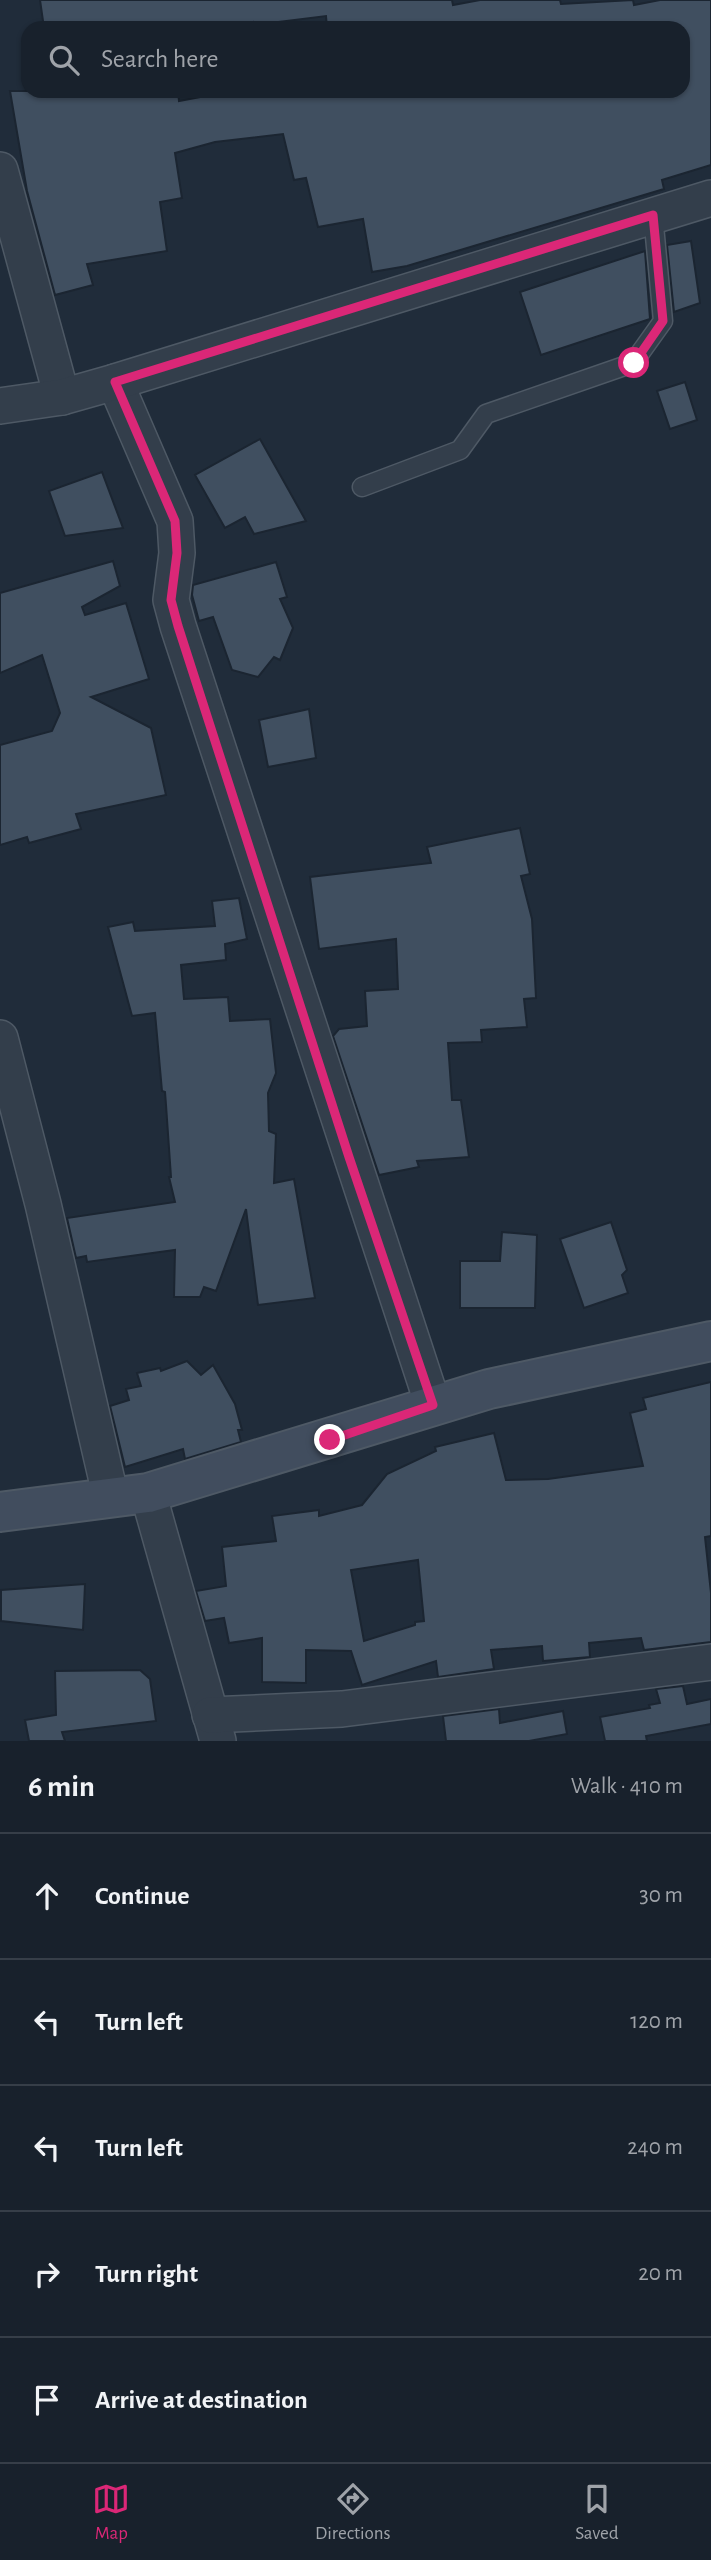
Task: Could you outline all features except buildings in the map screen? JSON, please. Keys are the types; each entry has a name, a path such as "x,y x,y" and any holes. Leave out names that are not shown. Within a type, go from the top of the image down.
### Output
{"main road":[{"path":"0,1512 129,1495 330,1440 433,1405 551,1374 711,1341"}],"street":[{"path":"0,170 62,397"},
{"path":"0,406 62,397 115,382 711,198"},
{"path":"115,382 175,521 177,553 171,600 178,626 349,1157 433,1405"},
{"path":"0,1038 43,1205 129,1495 214,1728 711,1662"}],"lane":[{"path":"362,487 460,450 486,414 634,363 663,321 653,215"}],"route":[{"path":"330,1440 433,1405 349,1157 178,626 171,600 177,553 175,521 157,474 115,382 653,215 663,321 634,363"}]}
